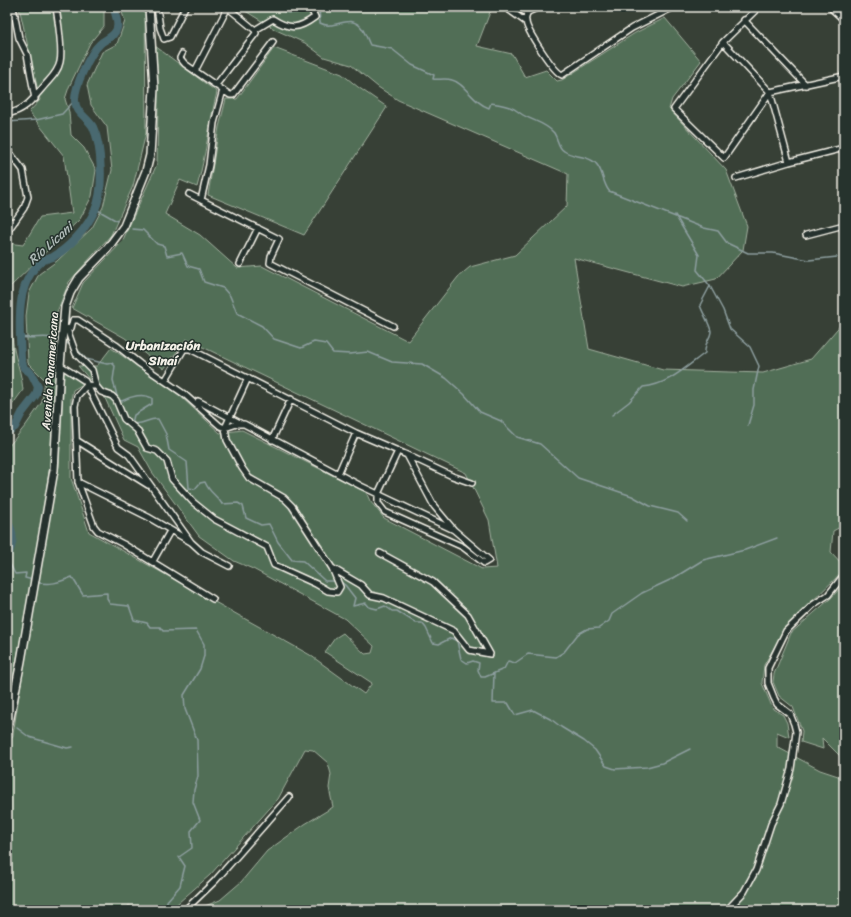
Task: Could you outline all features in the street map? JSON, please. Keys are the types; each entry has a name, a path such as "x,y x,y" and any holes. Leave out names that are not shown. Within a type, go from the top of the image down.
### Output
{"main road":[{"name":"Avenida Panamericana","path":"7,733 37,572 54,470 61,345 67,301 74,285 107,249 124,226 146,171 153,123 154,88 149,7"}],"street":[{"path":"13,7 20,38 26,54 35,99"},
{"path":"7,114 21,110 35,99 54,75 60,62 61,48 56,7"},
{"path":"157,7 160,28 164,39 170,37 185,7"},
{"path":"195,71 227,7 256,30"},
{"path":"216,85 256,33 256,30 273,19 286,27 304,25 315,17 310,7"},
{"path":"505,7 526,22"},
{"path":"522,7 527,12"},
{"path":"527,12 538,7"},
{"path":"527,12 526,22 530,33 550,63 559,74 562,75 632,28 674,7"},
{"path":"759,7 723,42 674,109 724,158 770,92 844,76"},
{"path":"832,9 844,20"},
{"path":"7,17 14,16"},
{"path":"744,20 806,85"},
{"path":"182,54 180,58 182,61 223,90 233,95 273,42"},
{"path":"723,42 770,92 789,162"},
{"path":"201,200 209,165 214,123 223,90"},
{"path":"736,178 789,162 844,148"},
{"path":"7,149 23,170 28,197 24,208 7,232"},
{"path":"189,194 280,239 271,256 270,263 392,326"},
{"path":"7,222 15,221"},
{"path":"806,235 844,225"},
{"path":"240,264 258,228"},
{"path":"244,424 237,424 225,428 214,423 184,394 122,349 78,320 73,320 71,328 64,330 76,354 92,370 96,386 101,392 112,396 116,400 124,419 137,430 147,448 157,451 167,461 172,479 179,489 214,519 267,547 274,565 328,591 337,592 340,587 332,568 292,506 284,498 249,478 227,440 225,428 248,378"},
{"path":"165,381 182,351 187,348 356,433 452,476 472,483"},
{"path":"60,365 79,375 87,385 118,447 129,455 150,487 191,542 202,552 229,566"},
{"path":"87,385 96,386"},
{"path":"87,385 77,396 75,406 78,482 98,532 107,534 213,599"},
{"path":"272,440 291,399"},
{"path":"198,401 338,474 454,530"},
{"path":"338,474 356,433"},
{"path":"76,440 150,487"},
{"path":"398,451 378,494 378,503 385,512 463,547 484,563 489,560 454,530 434,506 407,455"},
{"path":"78,482 148,517 191,542"},
{"path":"153,561 170,531"},
{"path":"332,568 361,585 370,595 384,598 454,631 469,650 490,654 468,615 433,582 380,553"},
{"path":"727,910 744,892 756,870 771,824 781,804 791,769 796,732 790,714 777,704 774,698 768,683 768,668 786,631 814,604 828,595 844,575"},
{"path":"185,910 215,880 289,797"}],"green space":[{"path":"19,7 104,7 104,26 90,43 69,87 65,99 69,112 71,135 84,148 96,170 92,196 80,219 11,286 11,329 23,390 7,412 7,243 23,245 40,217 72,213 64,156 29,112 40,100"},
{"path":"120,7 145,7 146,133 133,186 111,235 69,282 57,312 51,458 38,546 7,711 8,447 42,402 45,380 28,363 26,316 29,293 39,274 57,261 92,228 103,207 112,170 107,127 91,105 87,85 102,52 117,44 125,21"},
{"path":"239,7 492,7 477,46 512,54 525,77 546,70 557,81 562,80 635,33 665,18 701,61 672,99 669,109 726,170 747,226 743,250 716,279 682,287 574,258 589,349 663,370 763,373 811,359 844,321 844,525 833,531 831,552 844,566 844,570 786,627 764,665 762,683 773,709 783,715 787,723 789,737 777,732 777,747 820,770 844,778 844,910 195,910 220,900 241,882 267,851 305,824 333,807 329,788 331,774 328,763 313,750 305,749 278,799 210,875 170,910 136,910 129,905 126,910 7,910 7,749 13,735 32,609 59,466 64,371 83,384 73,390 71,399 71,478 89,532 310,655 364,694 372,683 325,652 335,638 343,633 365,654 372,653 374,646 345,619 253,569 234,561 199,536 152,472 138,447 124,440 104,396 78,366 97,366 111,348 179,395 220,433 242,430 366,492 370,501 384,518 482,569 497,568 489,520 466,473 186,339 164,369 125,338 72,308 83,283 122,242 157,164 158,102 155,46 217,92 197,187 180,180 165,214 200,235 237,268 262,266 408,341 458,277 470,267 515,255 567,206 568,174 398,100 378,87 351,65 324,57 305,43 276,30"},
{"path":"274,48 342,74 387,107 304,235 208,195 219,127 226,99 237,99"},
{"path":"844,584 844,760 822,738 823,749 801,742 802,731 793,707 779,696 773,682 774,674 791,633 830,599"}],"waterway":[{"name":"Río Licani","path":"7,432 15,427 22,413 36,395 38,387 31,373 24,368 21,359 20,306 27,280 34,269 44,260 53,257 66,248 77,236 92,217 98,202 101,168 96,135 91,124 77,109 75,95 83,71 96,48 116,31 117,22 114,7"},
{"path":"274,7 292,13 309,9"},
{"path":"313,8 319,7 320,23 326,25 346,22 356,23 365,33 370,45 392,49 412,65 434,75 433,79 450,79 457,82 478,102 489,108 491,103 507,106 546,126 554,133 562,150 595,162 600,169 605,185 609,191 704,228 718,231 727,243 748,253 773,253 809,260 837,257"},
{"path":"7,122 36,120 62,114 75,100"},
{"path":"96,209 117,221"},
{"path":"675,215 699,255 697,270 710,286 723,310 730,329 750,347 759,366 754,390 754,405 748,425"},
{"path":"132,229 143,230 157,244 164,246 167,256 182,253 188,266 199,269 204,282 223,288 230,296 237,313 262,326 274,339 301,348 314,342 326,344 333,353 350,354 368,352 392,362 422,364 446,378 464,394 480,412 501,421 517,437 540,444 578,478 632,496 650,506 678,513 687,521"},
{"path":"612,415 629,402 643,387 652,386 669,379 705,353 705,346 711,332 710,326 700,305 710,286"},
{"path":"21,337 50,337 60,340"},
{"path":"65,342 72,346"},
{"path":"77,349 86,359 107,364 112,363 115,366 113,380 118,400 122,401 141,395 152,398 152,404 134,415 132,423 139,424 158,419 166,434 169,450 187,462 189,488 195,489 200,483 205,482 222,504 238,503 243,506 246,518 261,525 269,524 278,542 292,560 303,561 325,581 335,581"},
{"name":"Río Licani","path":"7,521 13,538 10,551 7,555"},
{"path":"341,582 355,598 353,606 366,603 369,607 377,609 385,606 392,611 397,611 416,623 422,623 433,643 439,644 451,638 457,641 461,659 467,663 473,661 479,663 478,670 481,677 485,677 504,669 508,661 515,663 528,654 556,657 564,652 578,634 587,629 599,628 609,621 612,614 642,593 672,579 703,560 745,550 777,538"},
{"path":"7,558 15,574 26,573 25,578 33,580"},
{"path":"36,582 59,582 72,577 83,595 107,593 107,599 110,604 129,606 134,620 147,623 150,627 160,627 163,631 196,630 204,644 204,656 200,669 184,695 185,709 197,740 198,776 194,790 193,802 200,820 191,831 192,848 179,857 185,866 180,886 167,901 166,910"},
{"path":"494,673 493,703 508,703 515,715 533,710 552,720 595,750 606,766 615,769 647,767 662,763 690,749"},
{"path":"17,728 29,737 67,748 73,747"}],"district":[{"name":"Urbanización Sinaí","path":"163,352"}]}
